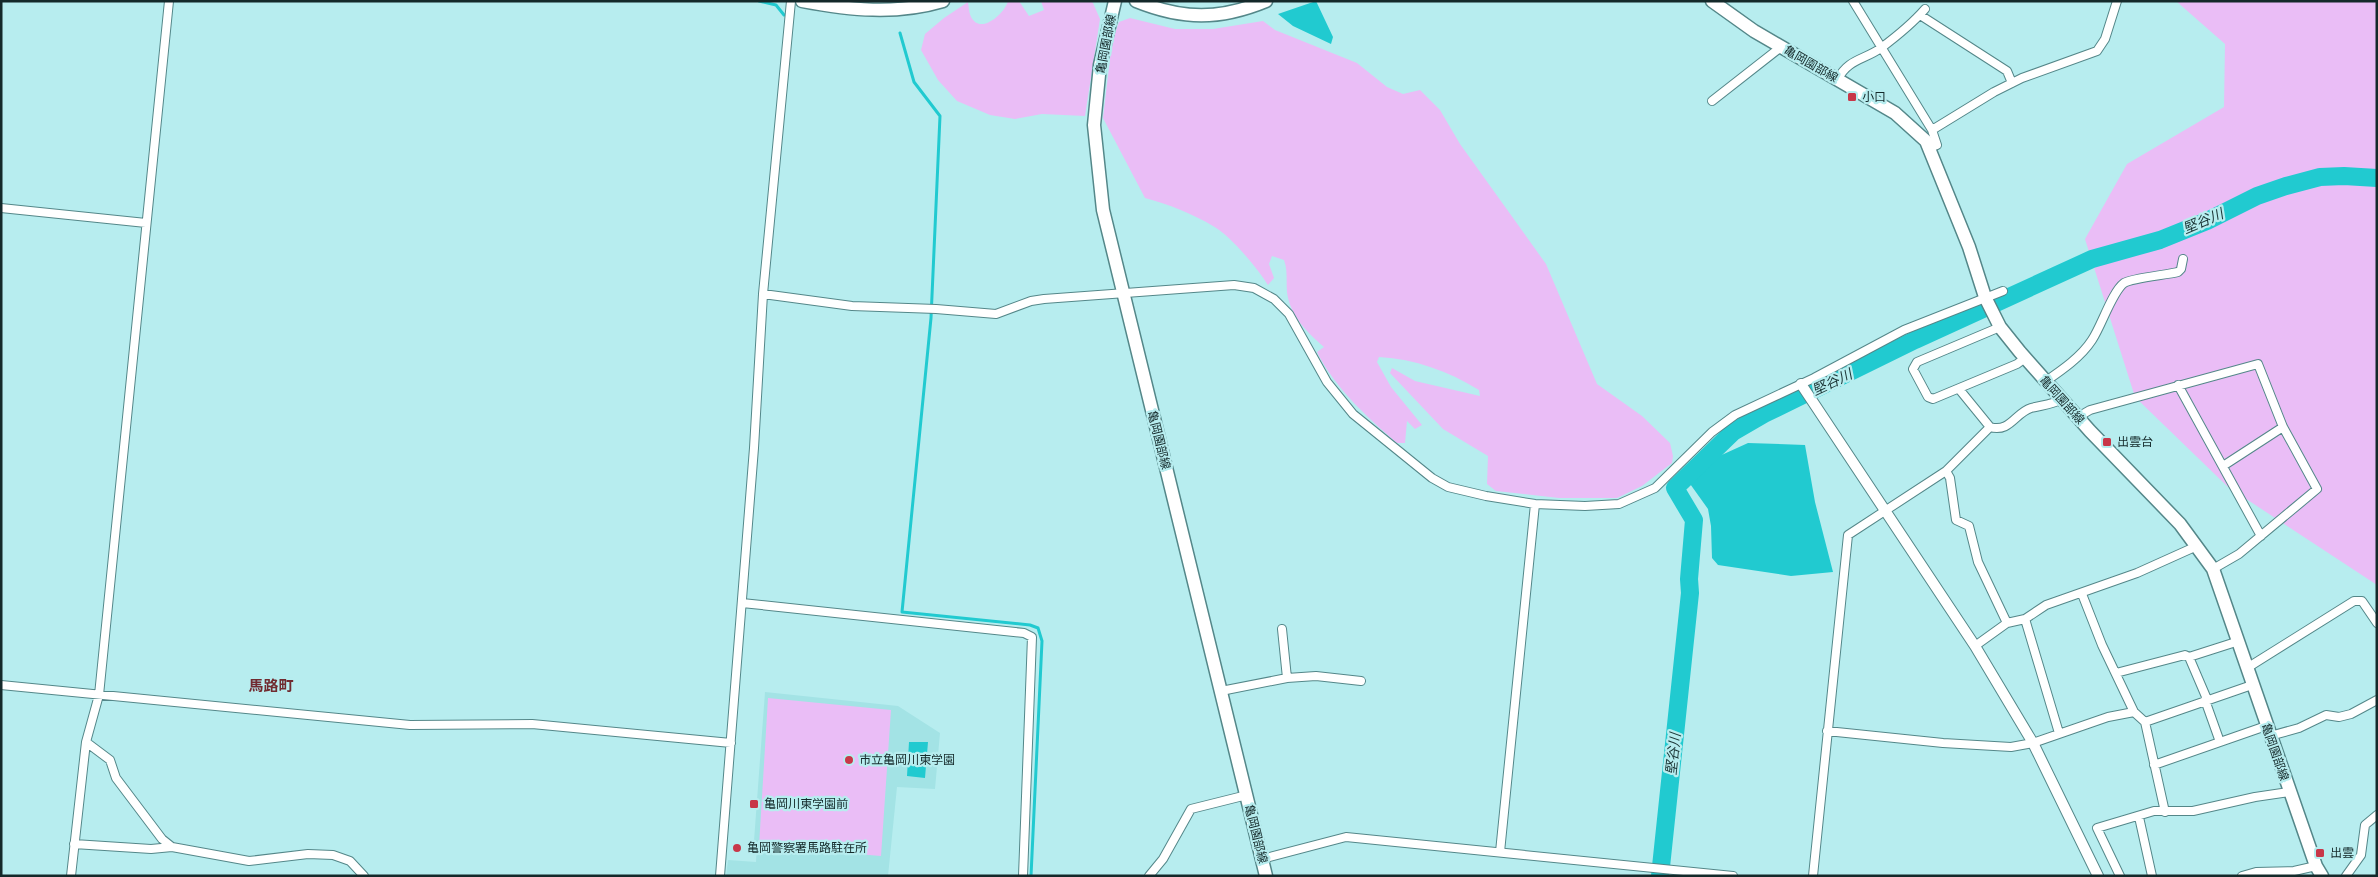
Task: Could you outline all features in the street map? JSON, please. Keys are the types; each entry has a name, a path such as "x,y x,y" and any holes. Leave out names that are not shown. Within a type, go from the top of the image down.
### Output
{"main road":[{"path":"802,1 848,9 876,11 904,9 943,1"},
{"name":"亀岡園部線","path":"1115,1 1100,65 1094,125 1102,201 1266,876"},
{"path":"1136,1 1179,14 1201,15 1229,14 1266,1"},
{"name":"亀岡園部線","path":"1712,1 1782,47 1895,114 1916,131 1929,148 1969,248 1986,297 2000,327 2078,418 2180,524 2213,570 2239,641 2289,792 2319,871"}],"street":[{"path":"71,876 86,742 99,695 169,1"},
{"path":"720,876 754,448 763,294 790,1"},
{"path":"1853,1 1932,130 1937,145 1929,148"},
{"path":"1932,130 2012,83 2097,50 2105,39 2117,1"},
{"path":"1838,79 1844,67 1882,47 1911,25 1922,12 2007,71 2012,83"},
{"path":"1712,101 1782,47"},
{"path":"1,208 146,223"},
{"path":"2046,381 2068,365 2091,342 2104,321 2116,292 2126,282 2178,272 2181,269 2183,260"},
{"path":"763,294 852,306 936,309 996,314 1032,301 1234,285 1254,288 1274,298 1289,314 1327,382 1353,414 1432,478 1448,486 1486,496 1535,504 1619,504 1634,499 1655,488 1712,432 1734,415 1801,384 1904,330 2003,291"},
{"path":"2000,327 1917,362 1913,369 1928,397 1933,399 2017,364 2025,358"},
{"path":"2078,418 2090,410 2178,384 2258,364 2283,427 2317,488 2239,554 2213,570"},
{"path":"1801,384 1975,646 2033,743 2098,876"},
{"path":"2178,384 2260,536"},
{"path":"1959,388 1990,427 1997,429 2005,428 2029,408 2054,404 2062,399"},
{"path":"1813,876 1848,535 1946,471 1990,427"},
{"path":"2223,466 2283,427"},
{"path":"1946,471 1950,478 1956,520 1968,526 1978,562 2007,623"},
{"path":"1500,852 1535,504"},
{"path":"1975,646 2007,623 2025,619 2046,605 2082,594 2137,573 2197,546"},
{"path":"2082,594 2102,645 2134,712 2145,722 2165,812"},
{"path":"2247,668 2354,601 2362,601 2377,623"},
{"path":"742,603 1024,633 1032,638 1023,876"},
{"path":"2025,619 2059,733"},
{"path":"1282,630 1287,678"},
{"path":"2116,673 2185,655 2189,657 2239,641"},
{"path":"2189,657 2206,699 2220,742"},
{"path":"1221,691 1287,678 1316,676 1361,681"},
{"path":"1,685 410,726 532,724 731,743"},
{"path":"2145,722 2206,699 2252,685"},
{"path":"2154,765 2220,742 2268,731 2299,728 2326,714 2340,717 2351,714 2377,700"},
{"path":"1827,731 2001,746 2033,743 2108,717 2134,712"},
{"path":"86,742 110,760 116,778 162,839 172,847"},
{"path":"2120,876 2097,828 2154,811 2193,811 2255,797 2289,792"},
{"path":"1149,876 1163,859 1191,809 1247,795"},
{"path":"2346,876 2360,855 2365,825 2377,816"},
{"path":"2139,817 2152,876"},
{"path":"1262,859 1346,837 1733,876"},
{"path":"74,844 152,848 172,847 249,862 308,854 333,855 350,862 364,876"},
{"path":"2242,876 2256,872 2319,871"}],"shaded area":[{"path":"1008,1 1019,1 1029,16 1044,10 1041,1 1091,1 1093,3 1100,19 1085,116 1042,114 1015,119 990,115 957,101 938,80 921,50 925,34 968,2 972,19 979,24 984,24 999,15"},
{"path":"2176,1 2377,1 2377,585 2228,487 2135,397 2085,239 2127,164 2224,107 2225,44"},
{"path":"1130,18 1175,29 1213,29 1263,21 1275,30 1357,63 1387,87 1403,94 1420,90 1440,110 1460,144 1546,264 1597,384 1642,416 1670,443 1673,456 1672,463 1642,486 1617,498 1559,498 1496,491 1487,484 1488,456 1443,429 1390,373 1392,368 1415,381 1480,396 1479,390 1431,367 1405,360 1379,357 1377,362 1391,387 1422,425 1415,429 1407,421 1405,443 1397,443 1352,401 1324,365 1317,352 1324,347 1300,323 1292,309 1287,292 1284,260 1272,256 1269,264 1274,278 1268,285 1258,270 1220,230 1189,213 1145,198 1103,118 1112,42 1119,22"},
{"name":"市立亀岡川東学園","path":"765,692 898,706 940,733 935,789 897,787 888,876 726,876 728,860 756,862 757,842 754,841"},
{"name":"市立亀岡川東学園","path":"768,698 891,710 881,856 759,846"}],"water":[{"path":"1316,1 1333,37 1331,44 1293,26 1278,14"},
{"path":"1748,443 1805,445 1815,502 1833,572 1791,576 1718,565 1712,558 1711,526 1708,509 1688,481 1715,458"},
{"path":"909,742 928,742 925,778 907,776"}],"waterway":[{"path":"759,1 776,5 784,15"},
{"path":"900,33 914,82 940,116 931,318 902,612 1030,625 1038,628 1042,641 1031,876"},
{"name":"堅谷川","path":"1660,876 1690,593 1689,579 1694,520 1675,488 1733,432 1764,414 1915,340 2092,259 2160,240 2207,221 2257,196 2286,186 2320,177 2377,178"}],"place":[{"name":"小口","path":"1852,97"},
{"name":"出雲台","path":"2107,442"},
{"name":"市立亀岡川東学園","path":"849,760"},
{"name":"亀岡川東学園前","path":"754,804"},
{"name":"亀岡警察署馬路駐在所","path":"737,848"},
{"name":"出雲","path":"2320,853"}],"district":[{"name":"馬路町","path":"271,686"}]}
